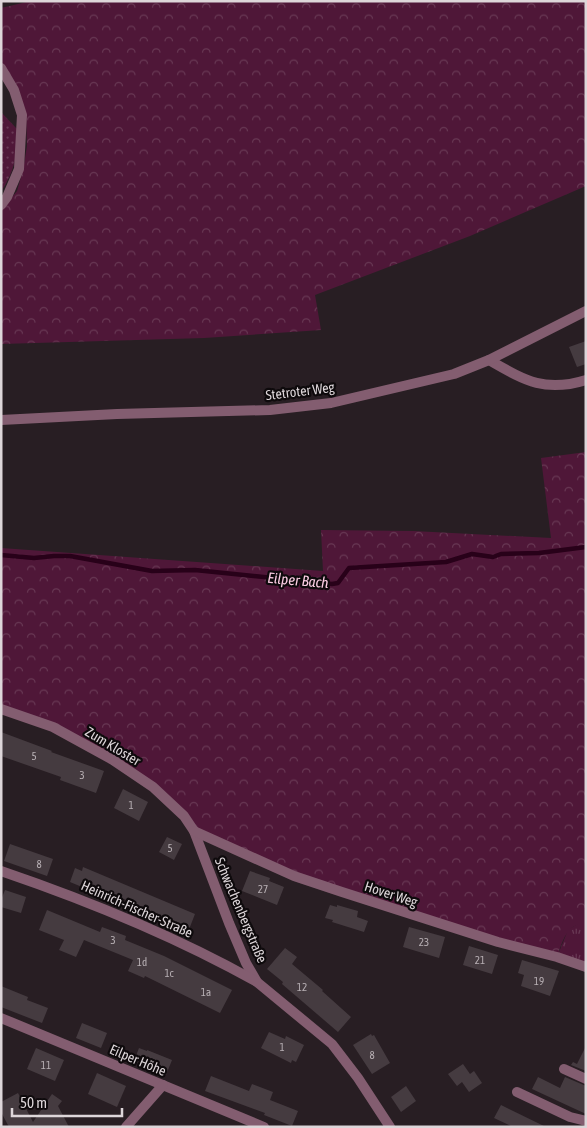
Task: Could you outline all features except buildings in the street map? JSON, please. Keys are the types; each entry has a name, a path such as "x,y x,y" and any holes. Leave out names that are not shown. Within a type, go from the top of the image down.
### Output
{"street":[{"path":"1,68 14,90 22,115 19,169 7,197 1,205"},
{"name":"Stetroter Weg","path":"1,420 116,414 270,410 331,403 454,374 489,360 586,311"},
{"path":"489,360 536,384 576,383 586,380"},
{"name":"Zum Kloster","path":"1,709 53,727 113,760 153,787 184,816 194,831"},
{"name":"Hover Weg","path":"194,831 294,876 498,942 557,957 586,967"},
{"name":"Schwachenbergstraße","path":"194,831 229,923 246,963 257,982 332,1044 358,1078 390,1127"},
{"name":"Heinrich-Fischer-Straße","path":"1,871 70,895 127,918 228,966 257,982"},
{"name":"Eilper Höhe","path":"1,1018 264,1127"},
{"path":"564,1069 586,1080"},
{"path":"126,1127 163,1085"},
{"path":"518,1092 570,1117 586,1121"}],"green space":[{"path":"31,1 586,1 586,186 470,236 315,295 321,330 204,338 1,344 1,205 4,207 17,191 27,146 26,114 1,63 1,8"},
{"path":"1,112 17,129 17,138 15,162 1,192"},
{"path":"586,452 586,923 574,926 566,934 557,957 342,892 194,831 153,787 53,727 1,709 1,548 323,571 321,530 413,531 551,538 541,458"},
{"path":"579,923 586,923 586,967 557,957 568,930"}],"waterway":[{"name":"Eilper Bach","path":"1,555 34,558 70,556 152,571 195,570 332,584 338,583 349,568 446,562 472,554 493,557 501,554 539,553 586,547"}]}
